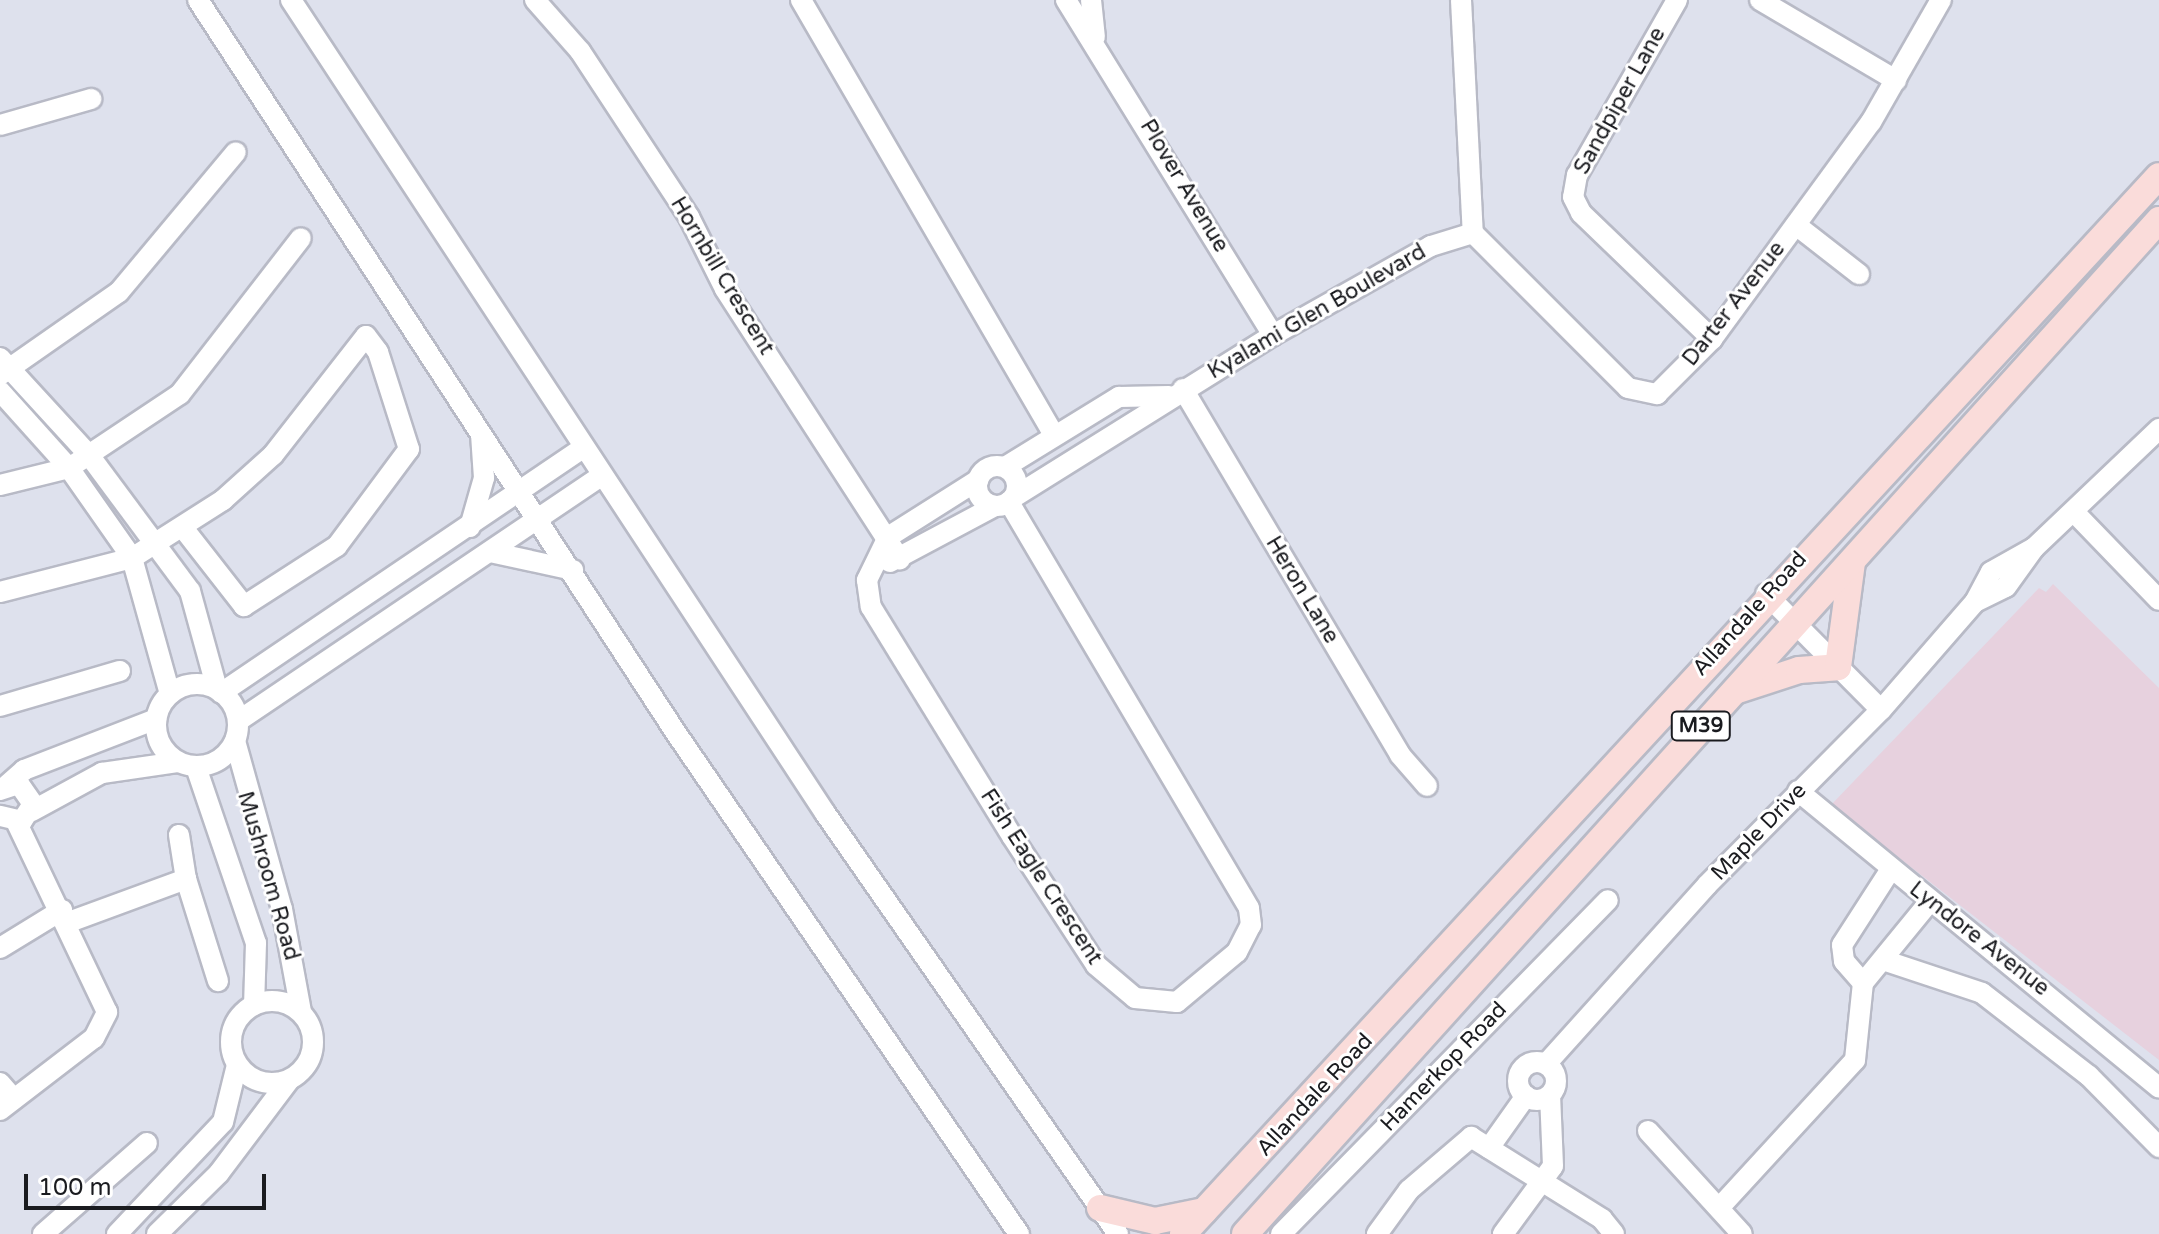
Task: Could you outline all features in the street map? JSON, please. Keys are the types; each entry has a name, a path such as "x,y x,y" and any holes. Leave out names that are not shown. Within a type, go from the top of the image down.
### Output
{"main road":[{"name":"Allandale Road","path":"1183,1234 1464,935 1766,594 2159,176"},
{"name":"Allandale Road","path":"1245,1234 2159,220"},
{"path":"1731,692 1799,670 1838,667 1853,560"},
{"path":"1100,1208 1155,1221 1204,1211"}],"street":[{"path":"198,0 524,492 674,730 1019,1234"},
{"path":"291,0 601,476 962,1016 1118,1234"},
{"name":"Hornbill Crescent","path":"535,0 580,51 689,217 730,298 900,559"},
{"path":"801,0 1054,435"},
{"name":"Plover Avenue","path":"1066,0 1095,37 1273,335"},
{"name":"Plover Avenue","path":"1091,0 1095,37"},
{"path":"1461,0 1473,233"},
{"name":"Sandpiper Lane","path":"1677,0 1577,175 1573,197 1581,213 1712,339"},
{"path":"1760,0 1896,80"},
{"name":"Darter Avenue","path":"1473,233 1638,393 1664,391 1712,339 1796,225 1896,80 1941,0"},
{"path":"0,125 91,99"},
{"path":"236,152 119,292 3,368 89,455 190,591 219,691 236,731"},
{"path":"1796,225 1859,274"},
{"name":"Kyalami Glen Boulevard","path":"900,559 1006,502 1176,393 1350,291 1392,268 1473,233"},
{"path":"0,485 69,468 180,394 301,238"},
{"path":"0,592 132,558 183,528 252,479 366,336 378,352 409,449 337,546 244,606 183,528"},
{"path":"0,391 69,468 132,558 170,694"},
{"name":"Kyalami Glen Boulevard","path":"1005,467 1119,397 1176,393"},
{"name":"Heron Lane","path":"1176,393 1400,755 1427,786"},
{"path":"470,527 484,478 480,427"},
{"name":"Maple Drive","path":"1546,1064 1798,791 1881,710 1975,602 2006,587 2034,548 2159,429"},
{"path":"186,764 158,739 156,719 170,694 188,685 219,691 524,492 583,448"},
{"path":"888,537 978,480 991,466 1005,467 1018,483 1006,502 979,494 978,480"},
{"path":"16,817 127,766 186,764 223,757 236,731 601,476"},
{"name":"Fish Eagle Crescent","path":"888,537 866,584 871,607 1096,965 1150,1005 1177,1002 1237,952 1251,914 1006,502"},
{"path":"2074,512 2156,589"},
{"path":"490,552 573,570"},
{"path":"876,566 900,559"},
{"path":"1766,594 1881,710"},
{"path":"0,706 120,671"},
{"path":"3,787 24,770 156,719"},
{"name":"Mushroom Road","path":"157,1234 219,1173 313,1049 301,1012 282,909 236,731"},
{"path":"120,734 127,766"},
{"name":"Mushroom Road","path":"117,1234 223,1122 237,1065 234,1026 254,1005 256,943 186,764"},
{"path":"3,787 30,792 16,817"},
{"name":"Lyndore Avenue","path":"1798,791 2159,1088"},
{"path":"0,1083 7,1104 104,1023 106,1000 16,817"},
{"path":"179,835 186,879 218,981"},
{"path":"1863,983 1842,958 1844,936 1891,869"},
{"path":"0,948 66,916 186,879"},
{"name":"Hamerkop Road","path":"1281,1234 1608,900"},
{"path":"1719,1208 1855,1060 1863,983 1930,901"},
{"path":"1883,960 1982,993 2089,1076 2159,1147"},
{"path":"254,1005 283,1002 301,1012"},
{"path":"1503,1234 1545,1182 1554,1161 1550,1095 1556,1077 1546,1064 1522,1069 1519,1086 1526,1096"},
{"path":"237,1065 261,1082 289,1080"},
{"path":"1526,1096 1550,1095"},
{"path":"1489,1148 1526,1096"},
{"path":"1648,1131 1742,1234"},
{"path":"1377,1234 1461,1139 1489,1148 1545,1182 1614,1234"},
{"path":"43,1234 147,1143"}],"shaded area":[{"path":"2053,584 2159,688 2159,1060 1831,805 2039,588 2046,592"}]}
